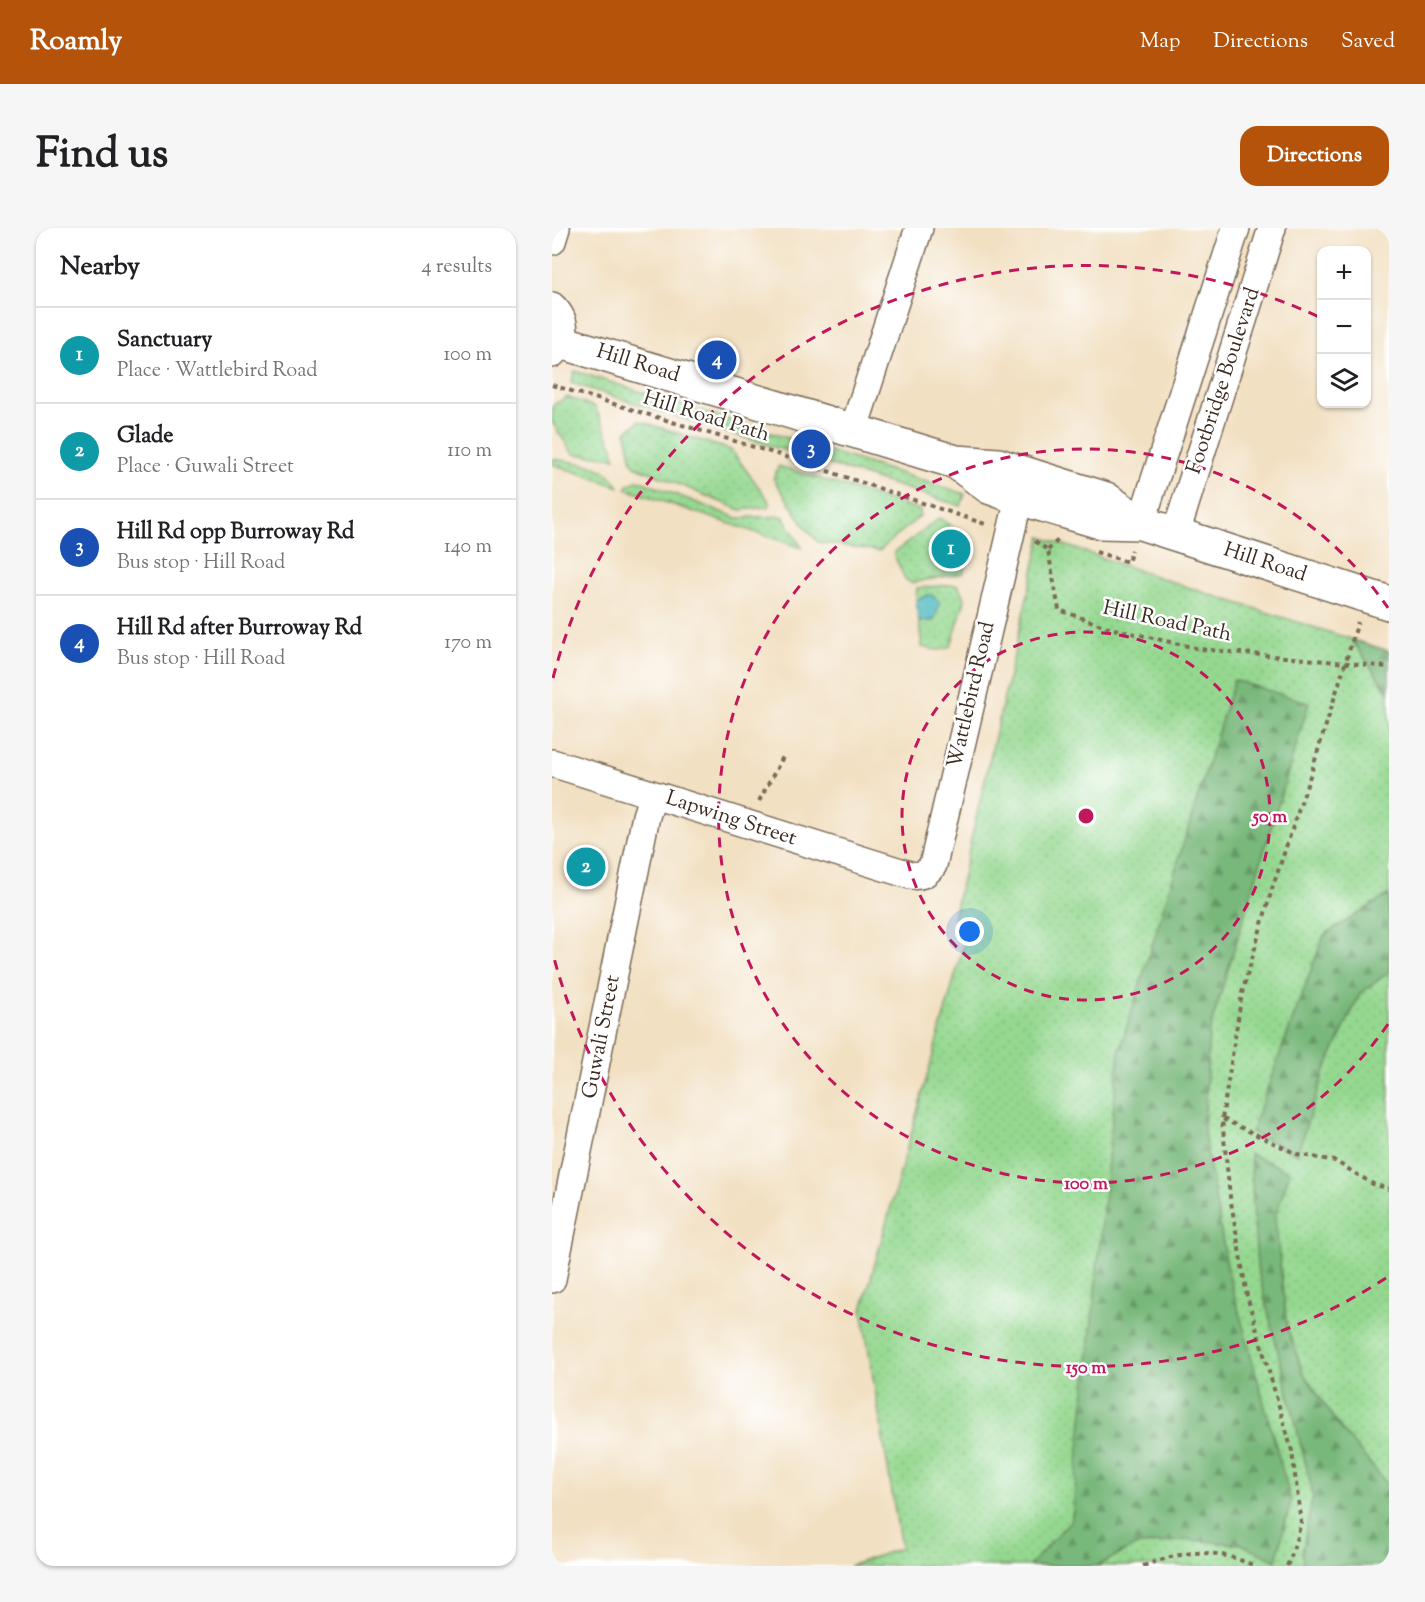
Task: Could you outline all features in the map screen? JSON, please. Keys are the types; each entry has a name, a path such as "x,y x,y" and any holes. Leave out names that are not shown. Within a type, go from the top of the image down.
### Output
{"street":[{"path":"552,241 556,228"},
{"path":"854,430 919,228"},
{"name":"Footbridge Boulevard","path":"1141,523 1236,228"},
{"name":"Footbridge Boulevard","path":"1176,533 1272,228"},
{"path":"552,306 562,319 564,334 557,348"},
{"name":"Hill Road","path":"557,348 854,430 956,462 998,465 1106,499 1141,523"},
{"name":"Hill Road","path":"956,462 989,487 1019,498 1100,522 1141,523 1389,603"},
{"name":"Wattlebird Road","path":"910,875 918,877 924,875 933,865 1019,498"},
{"name":"Lapwing Street","path":"552,763 910,875"},
{"name":"Guwali Street","path":"552,1279 646,816 653,795"}],"path":[{"name":"Hill Road Path","path":"552,385 780,455 987,524"},
{"name":"Hill Road Path","path":"1029,538 1048,550 1059,610 1110,628 1200,649 1389,668"},
{"path":"1287,1566 1301,1523 1292,1451 1247,1296 1230,1196 1222,1119 1242,993 1272,889 1356,627"},
{"path":"758,802 784,755"},
{"path":"1222,1119 1297,1154 1335,1161 1373,1184 1389,1189"},
{"path":"1143,1566 1173,1555 1201,1551 1234,1557 1255,1566"}],"green space":[{"path":"575,371 965,494 961,506 571,383"},
{"path":"567,397 595,407 615,458 573,454 552,422 553,405"},
{"path":"639,421 731,450 770,505 740,510 635,466 632,463 626,432"},
{"path":"552,459 599,468 614,479 619,487 552,464"},
{"path":"779,466 920,510 920,516 879,551 818,542 773,478"},
{"path":"638,480 737,518 783,516 802,548 626,489 628,485"},
{"path":"940,518 967,540 967,561 963,573 911,583 905,579 894,555 895,552"},
{"path":"1041,537 1196,590 1389,651 1389,1566 849,1566 901,1548 862,1310 970,922 953,918"},
{"path":"958,585 965,600 951,646 941,650 922,647 919,622 932,621 928,595 916,600 917,588"},
{"path":"1352,640 1389,651 1389,693"},
{"path":"1234,680 1309,703 1209,1032 1204,1133 1228,1272 1291,1501 1276,1561 1241,1544 1186,1540 1135,1546 1097,1566 1029,1566 1072,1519 1119,1052"},
{"path":"1389,894 1389,972 1360,994 1324,1072 1297,1154 1251,1132 1324,935"},
{"path":"1250,1154 1290,1172 1275,1217 1287,1327 1303,1372 1338,1425 1389,1486 1389,1566 1303,1566 1302,1553 1313,1494 1257,1267"}],"water":[{"path":"932,595 940,603 934,620 919,622 916,600"}],"place":[{"name":"Hill Rd after Burroway Rd","path":"717,360"},
{"name":"Hill Rd opp Burroway Rd","path":"811,449"},
{"name":"Sanctuary","path":"951,549"},
{"name":"Glade","path":"586,867"}]}
